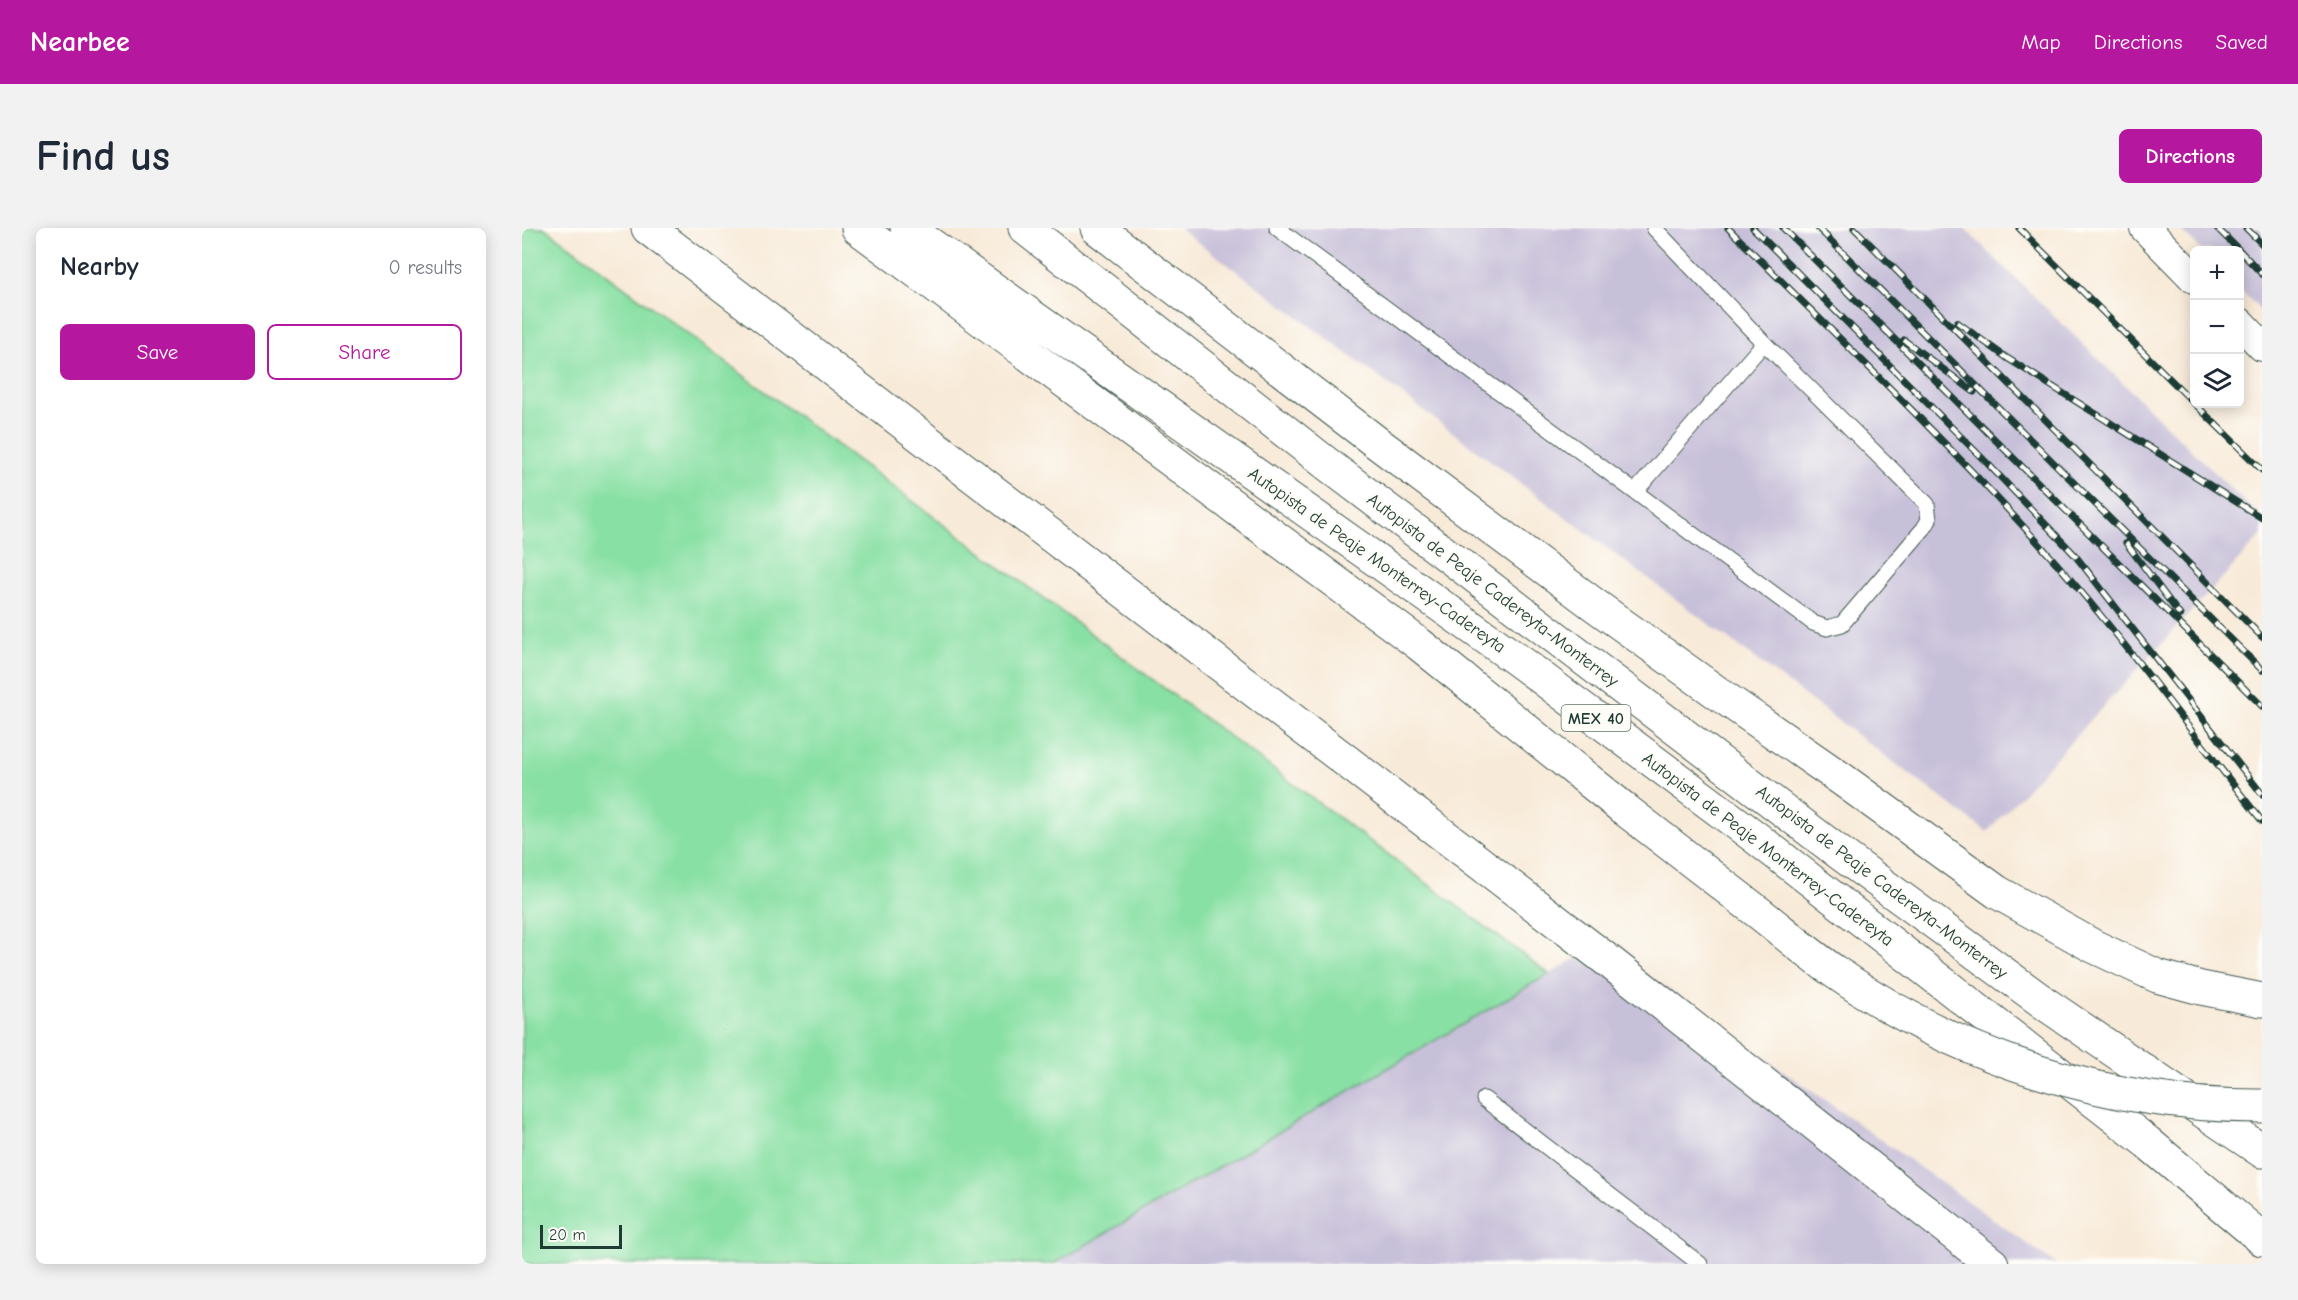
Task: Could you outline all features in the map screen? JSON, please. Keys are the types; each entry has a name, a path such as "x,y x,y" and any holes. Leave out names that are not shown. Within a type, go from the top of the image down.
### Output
{"main road":[{"path":"648,228 1611,963 1992,1264"},
{"path":"858,228 1419,644 1623,808 1835,972 1880,1001 1928,1027 1977,1049 2028,1068 2080,1083 2133,1095 2186,1103 2262,1106"},
{"name":"Autopista de Peaje Monterrey-Cadereyta","path":"907,228 1519,661 1727,816 2147,1142 2262,1239"},
{"name":"Autopista de Peaje Cadereyta-Monterrey","path":"1025,228 1331,467 1841,854 2047,1005 2262,1151"},
{"path":"1097,228 1376,442 1606,612 1996,892 2092,946 2157,976 2201,988 2262,1000"}],"street":[{"path":"2145,228 2190,274"},
{"path":"2244,327 2262,346"}],"lane":[{"path":"1277,228 1813,623 1827,628 1842,624 1924,528 1929,520 1927,504 1764,343 1654,228"},
{"path":"1635,492 1764,343"},
{"path":"1484,1099 1700,1264"}],"shaded area":[{"path":"1179,228 1964,228 2262,519 2262,535 1987,832"},
{"path":"2179,228 2262,228 2262,312 2244,293 2244,246 2197,246"},
{"path":"1603,943 2056,1264 1053,1264"}],"green space":[{"path":"522,228 545,228 1549,974 1053,1264 522,1264"}],"railway":[{"path":"1728,228 1854,352 2019,521 2085,596 2262,821"},
{"path":"1753,228 1987,463 2074,554 2262,794"},
{"path":"1783,228 2262,706"},
{"path":"1818,228 2262,670"},
{"path":"1854,228 2262,637"},
{"path":"2019,228 2190,399"},
{"path":"2217,228 2235,246"},
{"path":"2246,228 2262,244"},
{"path":"2244,255 2262,274"},
{"path":"1957,322 2007,358 2262,518"},
{"path":"1904,340 1974,392"},
{"path":"2199,408 2262,470"},
{"path":"2126,543 2180,615"}]}
